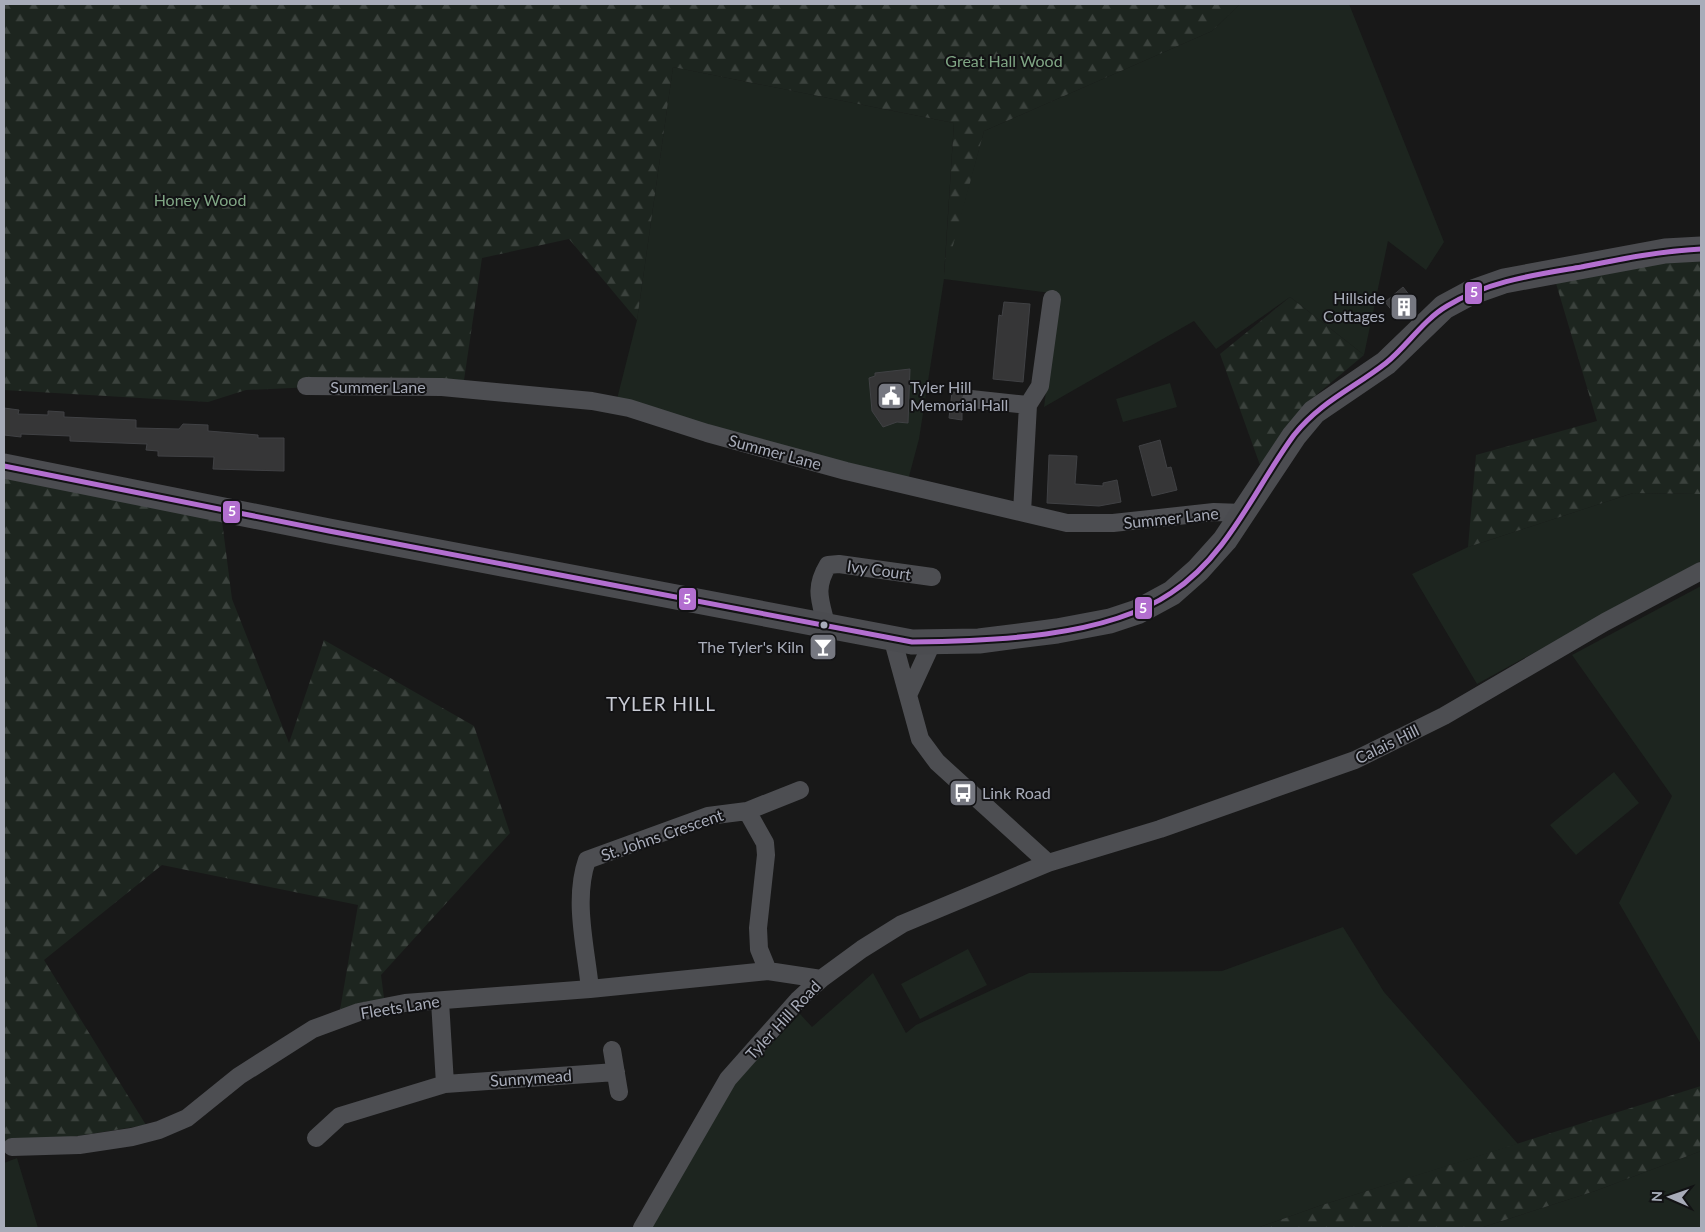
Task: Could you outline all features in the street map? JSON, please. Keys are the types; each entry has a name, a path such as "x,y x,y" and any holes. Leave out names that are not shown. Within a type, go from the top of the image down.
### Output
{"street":[{"path":"4,466 894,638 932,643 979,641 1057,631 1110,621 1137,612 1172,593 1198,570 1225,540 1294,436 1314,412 1386,363 1444,308 1470,293 1504,281 1665,251 1701,249"},
{"path":"1022,512 1028,405 1040,386 1052,299"},
{"name":"Summer Lane","path":"306,386 442,387 592,401 628,408 707,433 846,471 1067,523 1113,523 1214,512 1243,513"},
{"path":"971,399 1028,405"},
{"name":"Ivy Court","path":"826,624 818,593 822,576 828,566 839,564 932,577"},
{"name":"Calais Hill","path":"1048,863 1160,829 1355,760 1444,716 1604,622 1701,571"},
{"path":"894,638 895,648 909,693 912,714 920,739 937,762 1048,863"},
{"path":"909,693 932,643"},
{"name":"St. Johns Crescent","path":"590,989 580,894 580,878 587,860 708,816 747,811 800,790"},
{"name":"St. Johns Crescent","path":"747,811 765,843 766,855 758,928 759,949 768,971"},
{"name":"Tyler Hill Road","path":"642,1228 728,1079 798,1000 821,979 862,948 902,924 1048,863"},
{"name":"Fleets Lane","path":"12,1147 79,1145 132,1137 159,1130 188,1118 240,1076 313,1029 359,1012 405,1003 590,989 768,971 821,979"},
{"path":"440,1001 445,1084"},
{"path":"612,1050 619,1092"},
{"name":"Sunnymead","path":"316,1138 340,1116 445,1084 616,1072"}],"green space":[{"name":"Honey Wood","path":"4,4 1240,4 1212,31 984,131 944,279 954,123 673,67 637,320 569,239 482,258 464,380 246,390 208,402 4,390"},
{"path":"1240,4 1349,4 1444,242 1426,270 1388,241 1364,355 1290,297 1216,349 1194,321 1044,407 1058,294 944,279 919,439 907,484 617,399 637,320 673,67 954,123 944,275 984,131 1212,31"},
{"path":"1701,261 1701,494 1633,493 1468,547 1476,455 1597,421 1555,280 1667,262"},
{"path":"1290,297 1364,355 1315,396 1260,465 1220,354"},
{"path":"1170,383 1177,407 1123,422 1116,399"},
{"path":"4,478 222,521 232,599 289,743 324,640 474,726 510,833 381,975 384,998 340,1010 358,905 162,865 44,960 146,1125 4,1148"},
{"path":"1633,493 1701,494 1701,561 1477,684 1412,574 1468,547"},
{"path":"1701,586 1701,1044 1619,903 1672,796 1572,655"},
{"path":"1614,772 1639,803 1576,855 1550,825"},
{"path":"1343,927 1384,992 1518,1144 1322,1205 1257,1228 649,1228 731,1087 800,1014 812,1027 873,973 906,1033 916,1025 1029,973 1222,971"},
{"path":"968,949 987,985 920,1019 901,984"},
{"path":"1701,1086 1701,1151 1595,1191 1480,1228 1257,1228 1322,1205"},
{"path":"1701,1151 1701,1228 1480,1228 1595,1191"},
{"path":"17,1158 38,1228 4,1228 4,1163"}],"building":[{"path":"1403,287 1417,305 1399,319 1385,302"},
{"path":"1004,302 1030,304 1023,382 993,379 999,315 1002,316"},
{"name":"Tyler Hill Memorial Hall","path":"910,369 908,423 897,422 883,427 872,411 869,378 875,376 875,373"},
{"path":"952,392 962,393 962,420 949,418"},
{"path":"4,408 19,410 18,414 48,415 48,411 64,412 64,417 136,420 136,428 179,429 183,424 208,425 208,431 258,435 258,438 284,438 284,471 213,469 214,457 158,456 158,451 146,450 147,444 70,441 70,436 21,434 21,437 4,435"},
{"path":"1160,440 1167,468 1171,467 1177,490 1152,496 1139,446"},
{"path":"1049,455 1077,456 1075,484 1103,486 1103,483 1117,480 1121,502 1099,506 1047,503"}],"transit line":[{"name":"5","path":"4,466 329,531 912,642 1011,638 1046,634 1114,620 1144,608 1171,593 1191,578 1225,541 1280,455 1304,423 1326,404 1386,363 1430,318 1447,306 1479,290 1529,276 1641,256 1701,249"}],"place":[{"name":"Hillside Cottages","path":"1404,307"},
{"name":"Tyler Hill Memorial Hall","path":"891,396"},
{"name":"The Tyler's Kiln","path":"823,647"},
{"name":"Link Road","path":"963,793"}],"district":[{"name":"TYLER HILL","path":"661,704"}],"park label":[{"name":"Great Hall Wood","path":"1004,61"}]}
